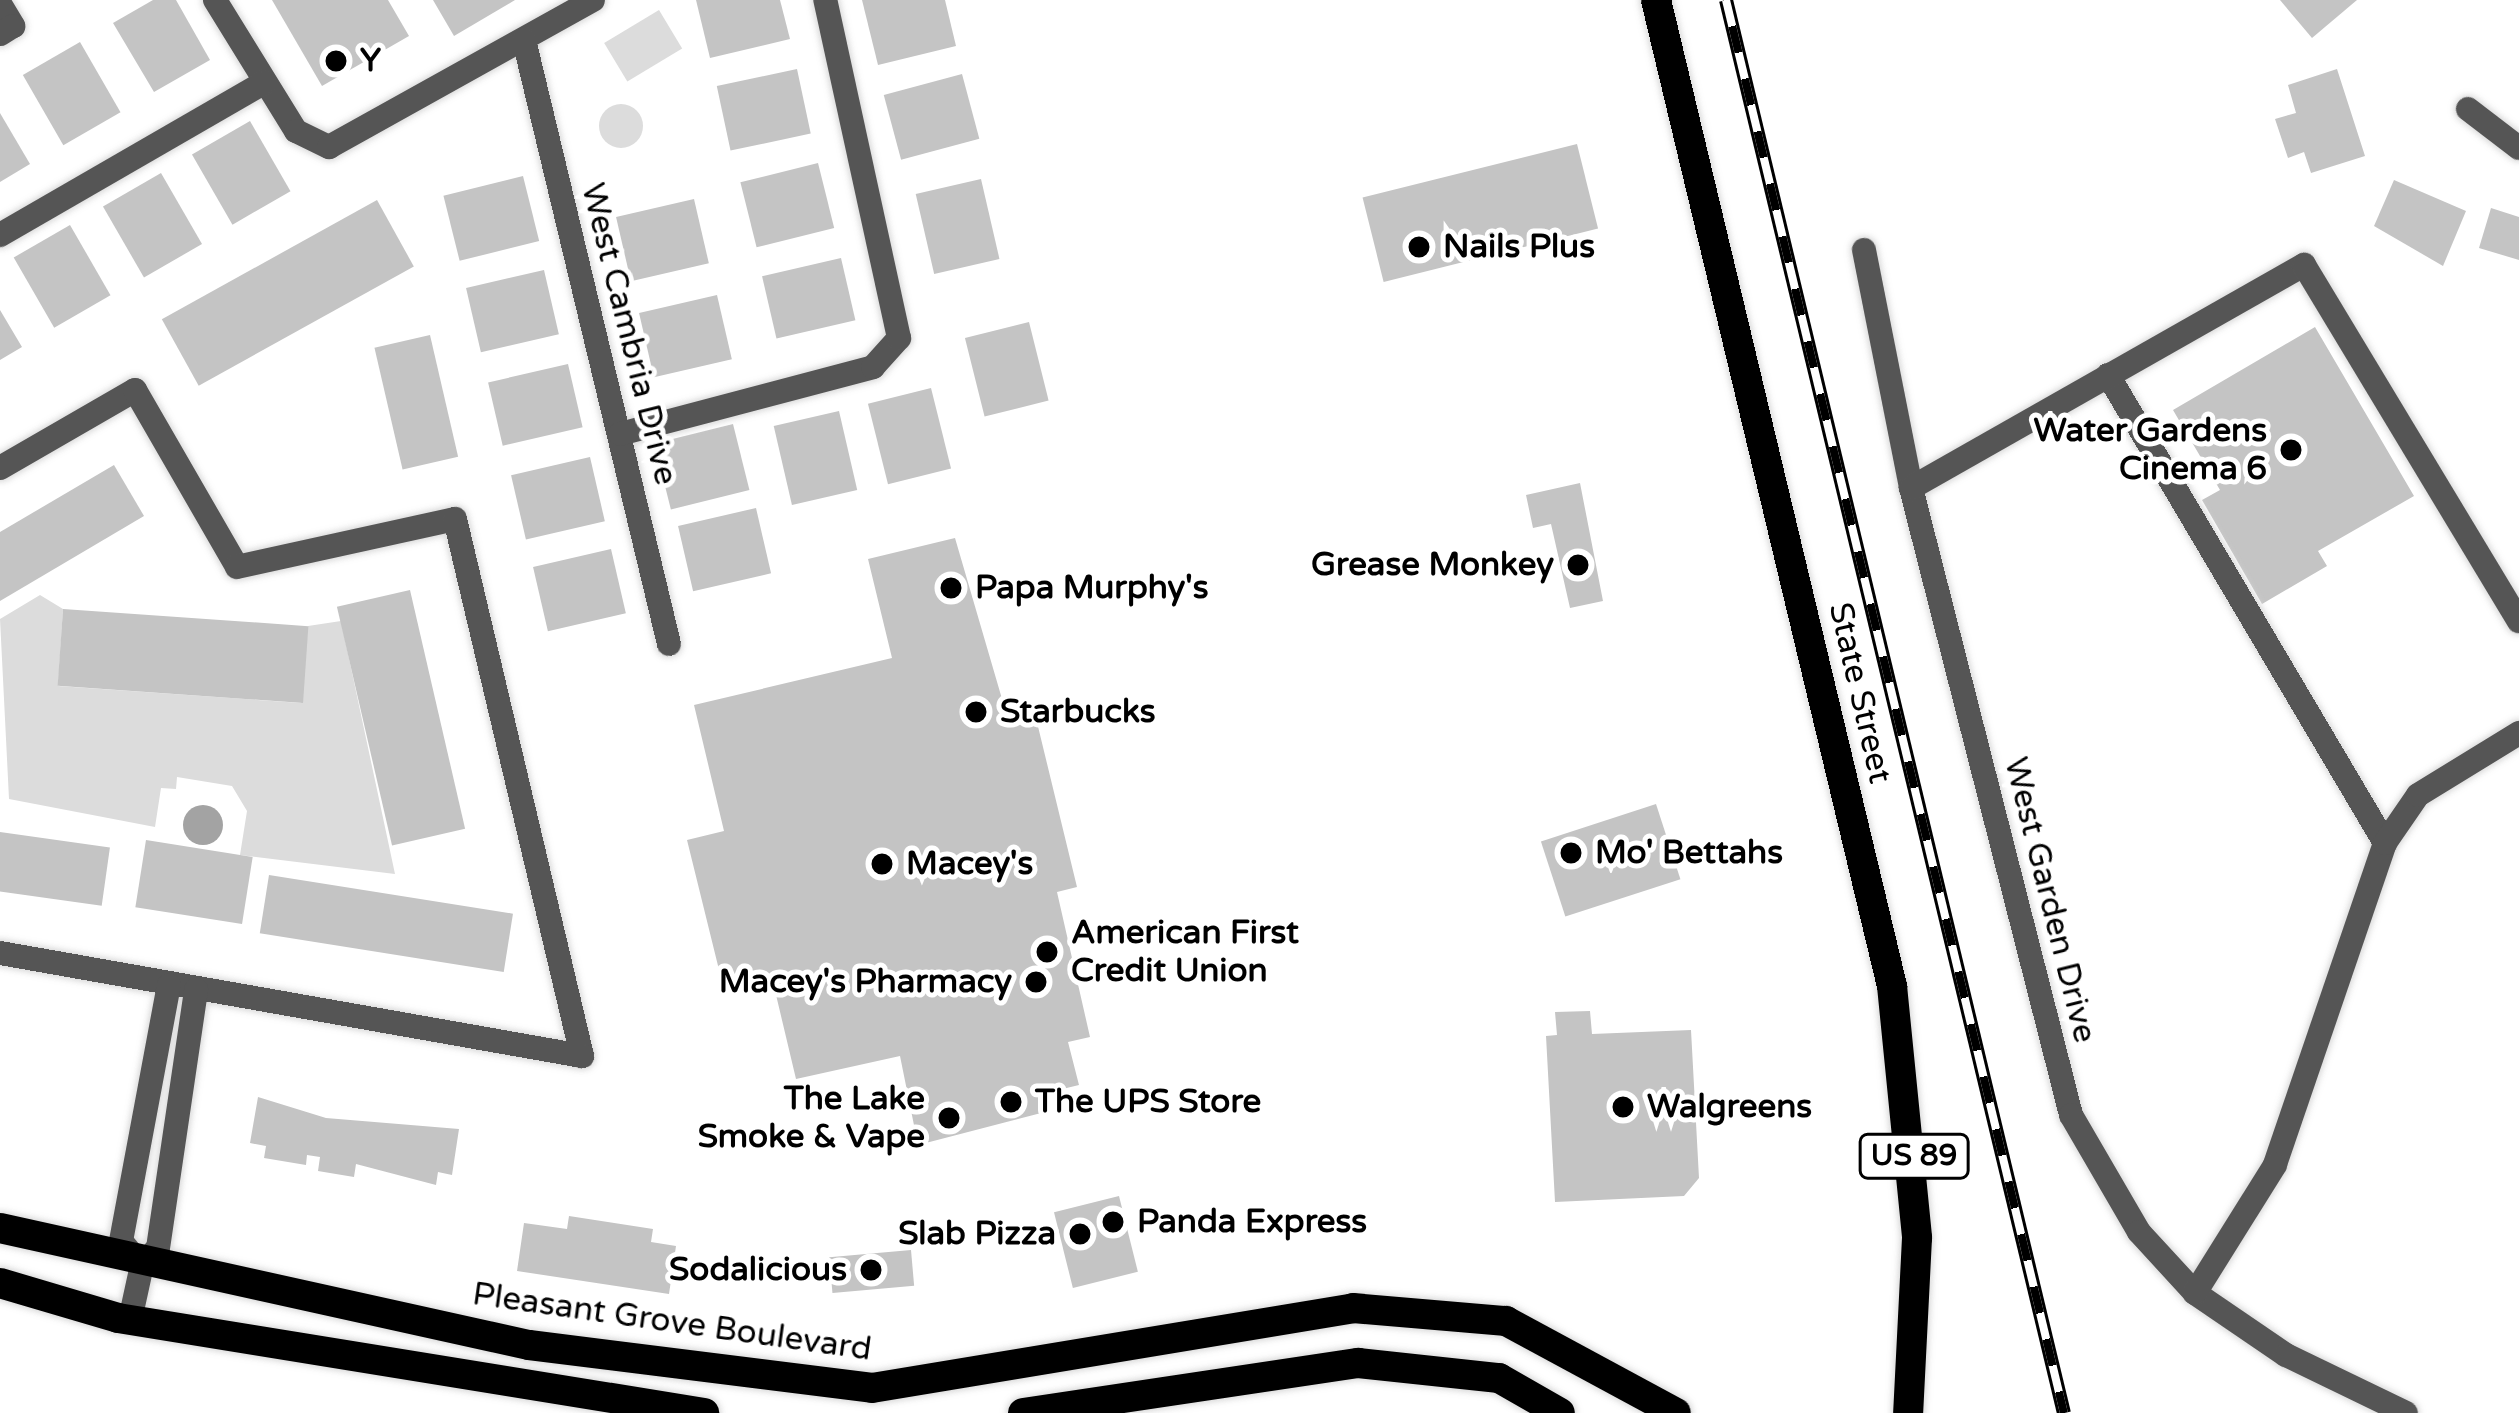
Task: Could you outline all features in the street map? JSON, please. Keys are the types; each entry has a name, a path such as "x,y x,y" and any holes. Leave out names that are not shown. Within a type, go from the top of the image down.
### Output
{"main road":[{"name":"State Street","path":"1656,0 1892,986 1917,1238 1908,1413"},
{"name":"Pleasant Grove Boulevard","path":"0,1228 142,1265 529,1345 872,1388 1353,1309 1506,1321 1676,1413"},
{"path":"0,1283 130,1320 704,1413"},
{"path":"1023,1413 1358,1363 1499,1378 1560,1413"}],"street":[{"path":"215,0 296,131 329,147 592,0"},
{"path":"620,434 873,367 898,338 825,0"},
{"name":"West Cambria Drive","path":"524,40 669,644"},
{"path":"0,235 263,82"},
{"path":"2468,109 2519,148"},
{"name":"West Garden Drive","path":"1864,250 1911,488 2071,1115 2139,1232 2195,1293 2286,1355 2406,1413"},
{"path":"1911,488 2304,266 2519,621"},
{"path":"2108,374 2385,843"},
{"path":"0,468 135,390 237,567 455,519 582,1056 0,953"},
{"path":"2195,1293 2276,1165 2385,843 2418,794 2519,733"},
{"path":"142,1265 121,1241 169,985"},
{"path":"130,1320 142,1265 158,1248 196,990"},
{"path":"131,1186 166,1195"}],"shaded area":[{"path":"659,10 682,49 627,82 604,43"},
{"path":"621,104 637,110 643,126 637,142 621,148 605,142 599,126 605,110"},
{"path":"40,595 63,609 58,686 301,703 308,626 341,621 395,874 240,855 247,811 232,786 177,777 176,789 161,788 155,827 9,799 0,619"},
{"path":"203,805 217,811 223,825 217,839 203,845 189,839 183,825 189,811"}],"building":[{"path":"153,0 176,0 210,60 154,92 113,23"},
{"name":"Y","path":"272,0 388,0 409,36 322,86"},
{"path":"433,0 515,0 454,36"},
{"path":"696,0 780,0 790,39 710,58"},
{"path":"862,0 945,0 956,46 878,65"},
{"path":"2280,0 2357,0 2312,38"},
{"path":"80,42 121,112 63,145 23,75"},
{"path":"797,69 811,134 731,151 717,86"},
{"path":"2337,69 2365,156 2311,173 2304,152 2288,158 2275,119 2296,113 2288,85"},
{"path":"962,74 979,139 901,160 884,95"},
{"path":"0,113 30,164 0,182"},
{"path":"250,121 290,191 232,225 192,154"},
{"path":"1577,144 1598,228 1384,282 1363,197"},
{"path":"818,163 834,228 757,247 740,182"},
{"path":"161,173 202,244 144,278 103,206"},
{"path":"523,176 539,241 460,261 443,196"},
{"path":"981,179 999,259 934,274 916,194"},
{"path":"2394,180 2466,211 2443,266 2374,226"},
{"path":"694,199 709,263 631,281 616,217"},
{"path":"377,200 414,266 199,386 162,319"},
{"path":"2491,208 2519,217 2519,260 2479,248"},
{"path":"70,225 111,295 54,328 14,258"},
{"path":"841,258 855,320 776,339 762,276"},
{"path":"544,270 559,334 481,352 466,288"},
{"path":"717,295 732,359 654,377 639,313"},
{"path":"0,310 22,347 0,360"},
{"path":"1029,322 1049,401 985,417 965,338"},
{"name":"Water Gardens Cinema 6","path":"2315,327 2414,496 2318,551 2327,566 2262,604 2202,500 2220,490 2173,410"},
{"path":"430,335 458,457 403,470 374,348"},
{"path":"568,364 583,427 503,446 488,382"},
{"path":"931,388 951,469 888,484 868,404"},
{"path":"839,411 857,490 792,505 774,426"},
{"path":"733,424 749,490 671,510 654,444"},
{"path":"590,457 605,521 526,540 511,475"},
{"path":"114,465 144,516 0,601 0,532"},
{"name":"Grease Monkey","path":"1580,483 1603,601 1570,608 1551,524 1533,528 1526,495"},
{"path":"756,508 771,573 693,591 678,526"},
{"name":"Macey's","path":"955,538 1007,716 1034,710 1077,887 1057,892 1090,1037 1068,1042 1079,1085 1042,1094 1045,1112 918,1145 900,1056 796,1079 772,978 723,986 687,840 724,831 694,705 892,658 868,559"},
{"path":"611,549 626,613 548,631 533,567"},
{"path":"410,590 465,829 392,846 337,607"},
{"path":"63,609 308,626 303,703 58,686"},
{"path":"1656,804 1680,879 1565,917 1541,841"},
{"path":"0,832 110,847 102,906 0,892"},
{"path":"146,840 253,857 242,924 135,907"},
{"path":"269,875 513,914 504,972 260,933"},
{"name":"Walgreens","path":"1590,1011 1592,1034 1691,1030 1699,1178 1684,1196 1555,1202 1546,1036 1557,1035 1555,1012"},
{"path":"258,1097 326,1118 459,1129 452,1175 438,1172 436,1185 356,1164 354,1177 318,1171 320,1157 307,1155 306,1165 264,1158 266,1146 250,1143"},
{"path":"1119,1196 1138,1272 1073,1288 1054,1212"},
{"path":"569,1216 653,1229 651,1242 676,1246 669,1294 517,1271 524,1223 567,1229"},
{"name":"Sodalicious","path":"911,1250 914,1286 832,1293 829,1257"}],"railway":[{"path":"1726,0 2064,1413"}],"place":[{"name":"Y","path":"336,61"},
{"name":"Nails Plus","path":"1419,247"},
{"name":"Water Gardens Cinema 6","path":"2291,450"},
{"name":"Grease Monkey","path":"1578,565"},
{"name":"Papa Murphy's","path":"951,588"},
{"name":"Starbucks","path":"976,712"},
{"name":"Mo' Bettahs","path":"1571,853"},
{"name":"Macey's","path":"882,864"},
{"name":"American First Credit Union","path":"1047,952"},
{"name":"Macey's Pharmacy","path":"1036,982"},
{"name":"The UPS Store","path":"1011,1102"},
{"name":"Walgreens","path":"1623,1107"},
{"name":"The Lake Smoke & Vape","path":"949,1118"},
{"name":"Panda Express","path":"1113,1222"},
{"name":"Slab Pizza","path":"1080,1234"},
{"name":"Sodalicious","path":"871,1270"}]}
